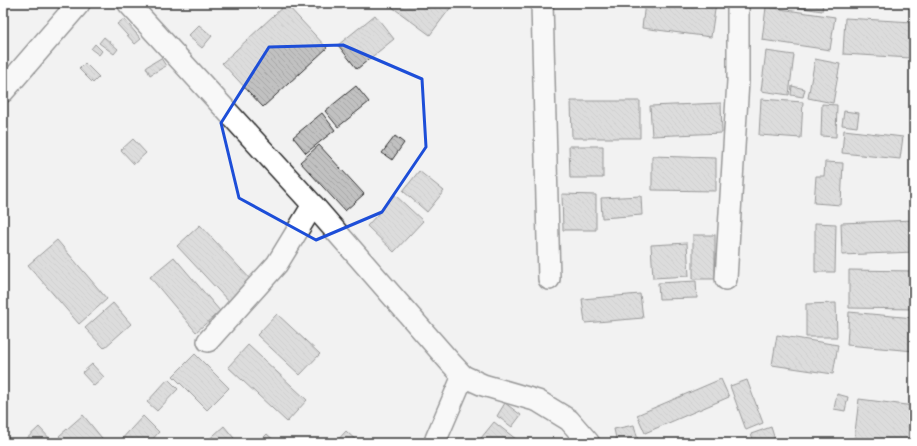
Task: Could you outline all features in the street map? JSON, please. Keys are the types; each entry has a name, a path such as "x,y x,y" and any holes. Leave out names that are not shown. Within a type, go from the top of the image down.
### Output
{"main road":[{"path":"3,91 79,3"}],"street":[{"path":"128,3 313,205 463,376 483,385 538,401 569,420 590,443"},
{"path":"542,3 549,279"},
{"path":"726,279 738,81 738,3"},
{"path":"208,342 277,264 313,205"},
{"path":"436,443 463,376"}],"highlighted area":[{"path":"343,45 422,79 426,147 382,212 316,240 239,198 221,123 269,47"}],"building":[{"path":"310,3 324,3 317,10"},
{"path":"395,3 454,3 430,35 392,7"},
{"path":"645,3 716,3 711,37 642,28"},
{"path":"776,3 823,3 822,11"},
{"path":"286,4 327,48 263,107 222,63"},
{"path":"766,7 835,17 830,50 762,40"},
{"path":"375,15 394,39 357,69 338,45"},
{"path":"845,18 913,22 911,58 843,54"},
{"path":"124,19 141,39 135,44 117,24"},
{"path":"199,25 212,36 202,48 188,36"},
{"path":"104,37 118,49 114,54 99,43"},
{"path":"95,44 102,51 99,55 91,49"},
{"path":"766,51 794,55 789,95 761,91"},
{"path":"161,58 166,66 150,75 146,67"},
{"path":"815,59 840,64 833,103 808,98"},
{"path":"85,63 99,77 93,83 79,69"},
{"path":"356,86 369,102 338,127 325,111"},
{"path":"792,86 805,89 803,97 791,95"},
{"path":"761,99 803,102 801,138 759,135"},
{"path":"571,101 640,101 640,138 572,138"},
{"path":"721,103 722,133 652,136 650,106"},
{"path":"822,104 837,105 836,137 821,136"},
{"path":"844,111 859,113 857,127 842,125"},
{"path":"322,113 335,130 306,153 293,137"},
{"path":"844,130 903,137 900,159 842,153"},
{"path":"395,136 404,143 392,160 382,153"},
{"path":"133,139 146,153 134,164 121,150"},
{"path":"319,145 364,194 345,211 300,162"},
{"path":"569,146 603,146 603,178 570,178"},
{"path":"652,156 716,158 716,191 652,190"},
{"path":"825,162 843,163 841,205 814,203 816,176 824,176"},
{"path":"419,171 444,191 427,212 403,191"},
{"path":"562,194 596,195 596,230 563,230"},
{"path":"395,195 423,221 394,252 367,226"},
{"path":"641,196 642,215 602,218 601,198"},
{"path":"914,220 914,252 842,255 841,223"},
{"path":"815,223 836,224 835,272 815,272"},
{"path":"200,225 254,283 231,304 177,246"},
{"path":"693,235 715,235 715,279 693,279"},
{"path":"57,240 107,299 79,324 28,265"},
{"path":"687,243 689,276 653,278 651,245"},
{"path":"174,257 220,311 196,332 150,277"},
{"path":"849,270 914,271 914,309 849,308"},
{"path":"696,281 697,298 659,299 658,283"},
{"path":"640,294 643,318 585,323 582,299"},
{"path":"113,303 131,324 104,348 85,328"},
{"path":"836,303 837,337 806,337 806,304"},
{"path":"849,312 914,318 914,351 847,345"},
{"path":"277,314 320,354 300,375 257,335"},
{"path":"777,335 838,345 833,374 772,365"},
{"path":"248,345 307,400 287,422 228,367"},
{"path":"195,354 229,388 207,410 173,376"},
{"path":"92,364 104,377 94,386 82,373"},
{"path":"168,379 178,389 157,411 147,402"},
{"path":"721,379 729,397 645,433 637,415"},
{"path":"747,380 763,423 746,430 730,386"},
{"path":"837,394 848,397 845,411 834,409"},
{"path":"859,399 914,406 914,443 876,443 854,440"},
{"path":"505,403 521,415 512,427 497,416"},
{"path":"83,415 106,443 65,443 59,436"},
{"path":"143,416 159,432 149,443 120,443 119,442"},
{"path":"494,422 521,443 477,443"},
{"path":"634,425 638,440 617,443 614,429"},
{"path":"224,426 238,443 205,443"},
{"path":"39,427 54,443 22,443"},
{"path":"771,427 776,443 755,443 751,434"},
{"path":"346,431 359,443 335,443"},
{"path":"267,434 277,443 258,443"}]}
